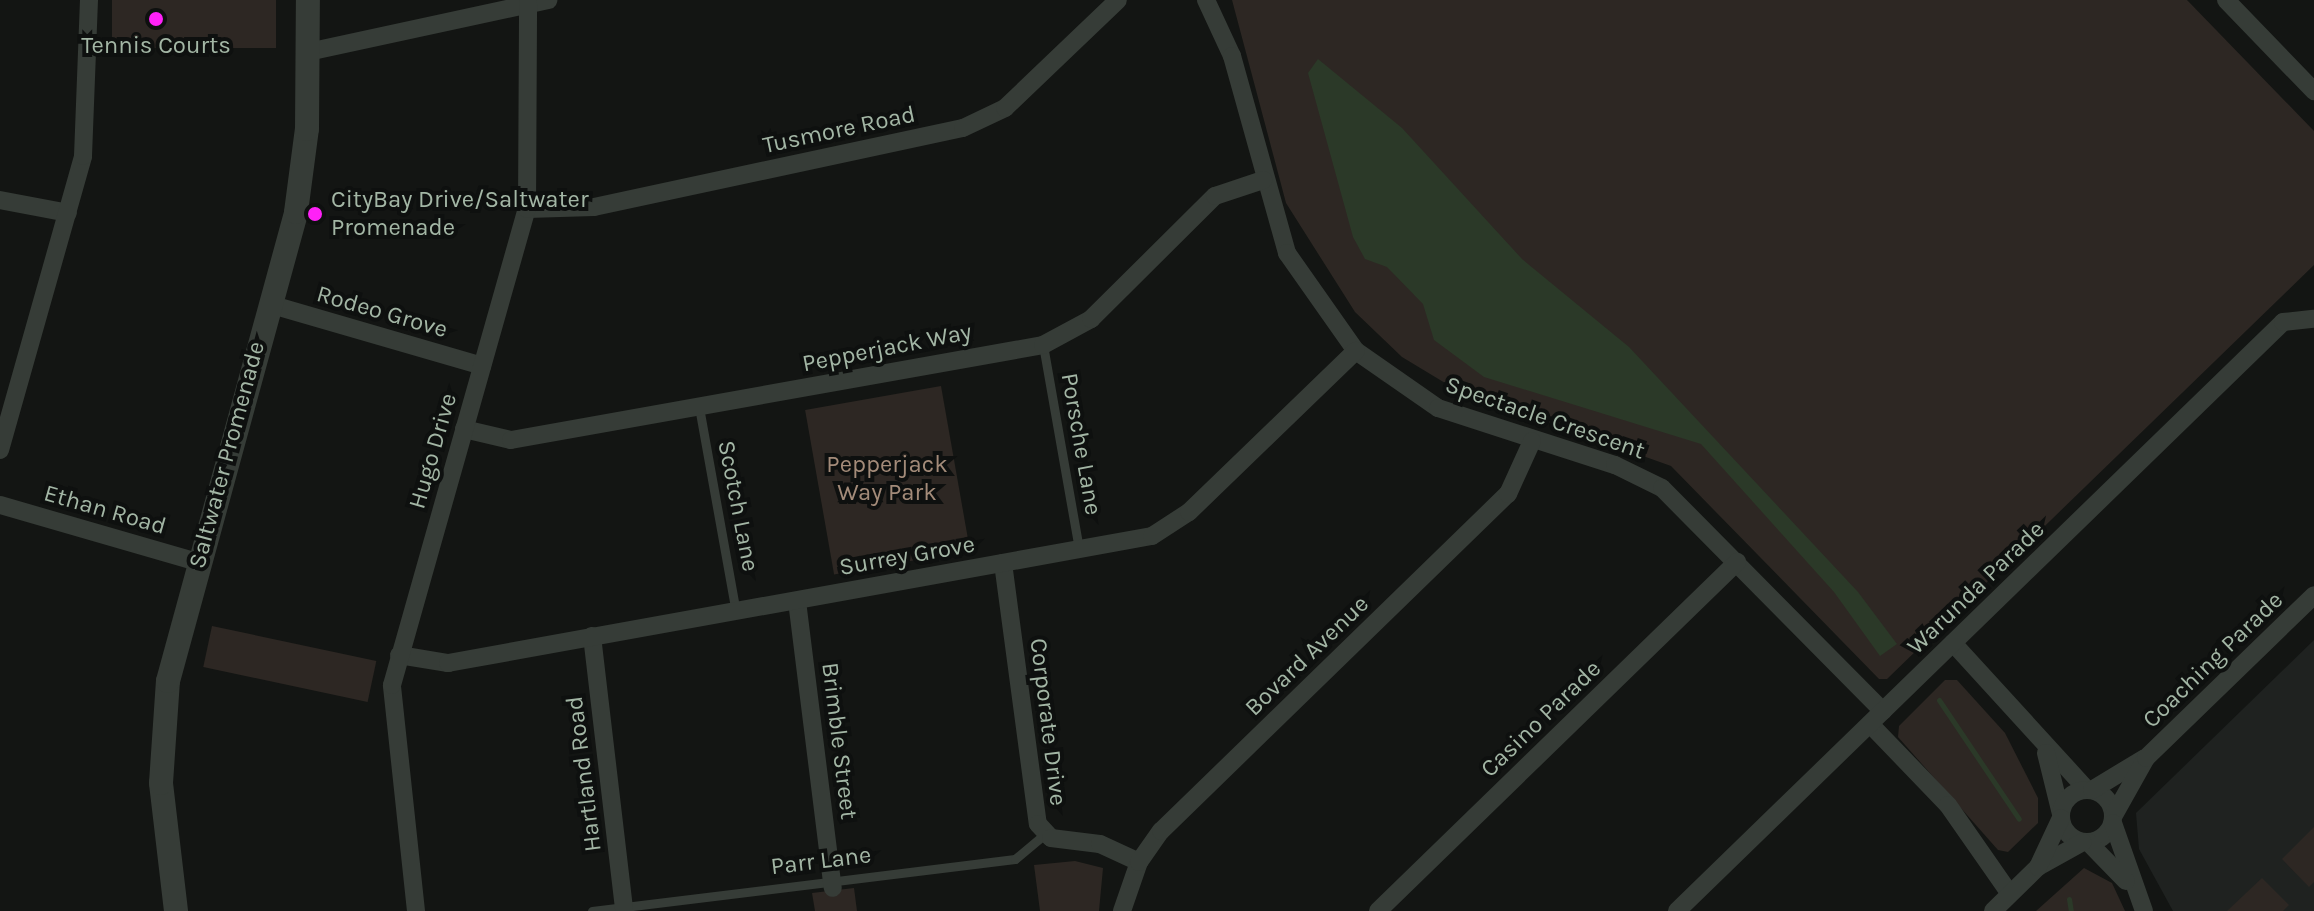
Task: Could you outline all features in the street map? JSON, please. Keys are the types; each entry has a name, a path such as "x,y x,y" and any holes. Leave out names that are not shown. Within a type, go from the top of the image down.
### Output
{"street":[{"path":"0,450 68,213 87,132 89,0"},
{"name":"Saltwater Promenade","path":"176,911 163,830 162,735 175,640 301,181 308,0"},
{"path":"308,52 548,0"},
{"name":"Tusmore Road","path":"527,209 594,207 963,128 1005,108 1118,0"},
{"name":"Spectacle Crescent","path":"1206,0 1232,56 1263,180 1299,276 1356,351 1438,408 1649,480 1737,562 1877,718 1956,814 2010,894"},
{"path":"2226,0 2314,91"},
{"name":"Hugo Drive","path":"416,911 392,710 399,655 527,209 528,4"},
{"name":"Pepperjack Way","path":"464,429 511,440 1043,345 1091,319 1215,196 1263,180"},
{"path":"0,200 68,213"},
{"name":"Rodeo Grove","path":"269,304 482,366"},
{"name":"Warunda Parade","path":"1677,911 2283,322 2303,314 2314,319"},
{"name":"Surrey Grove","path":"399,655 448,663 1141,539 1176,523 1356,351"},
{"name":"Bovard Avenue","path":"1122,911 1139,862 1173,818 1508,494 1532,441"},
{"name":"Ethan Road","path":"0,505 198,562"},
{"name":"Casino Parade","path":"1378,911 1737,562"},
{"name":"Corporate Drive","path":"1003,563 1034,809 1045,834 1100,844 1139,862"},
{"name":"Coaching Parade","path":"2061,816 2067,800 2146,758 2314,595"},
{"name":"Brimble Street","path":"797,601 833,884"},
{"name":"Hartland Road","path":"592,636 624,907"},
{"path":"1953,643 2046,750 2090,790 2113,819 2128,883"},
{"path":"2046,750 2061,816 2128,883 2144,911"},
{"name":"Coaching Parade","path":"2113,819 2146,758"},
{"path":"2038,867 2061,816"},
{"path":"1993,911 2038,867 2086,842 2113,819"}],"lane":[{"name":"Porsche Lane","path":"1043,345 1079,550"},
{"name":"Scotch Lane","path":"699,407 736,612"},
{"name":"Parr Lane","path":"592,911 833,884 1015,859 1045,834"}],"shaded area":[{"path":"1318,59 1402,128 1522,259 1629,347 1858,592 1897,644 1880,656 1834,592 1701,444 1484,377 1434,340 1423,304 1387,267 1365,259 1353,237 1308,73"},
{"path":"2314,640 2314,911 2173,911 2139,849 2136,813"}],"green space":[{"path":"112,0 276,0 276,48 112,48"},
{"path":"1232,0 2187,0 2314,131 2314,265 1887,679 1879,679 1671,466 1455,389 1402,357 1355,312 1286,203"},
{"name":"Pepperjack Way Park","path":"941,386 970,550 834,574 805,410"},
{"path":"212,626 376,661 368,702 203,667"},
{"path":"1945,680 1957,680 2005,733 2038,798 2038,823 2008,852 1998,850 1898,737 1899,726"},
{"path":"2314,827 2314,882 2309,887 2282,859"},
{"path":"1075,861 1103,868 1099,911 1040,911 1034,865"},
{"path":"2084,868 2112,883 2125,911 2036,911"},
{"path":"2262,878 2289,905 2283,911 2227,911"},
{"path":"854,888 857,911 815,911 812,893"}],"waterway":[{"path":"1939,700 2019,819"},
{"path":"2069,899 2071,911"}],"place":[{"name":"Tennis Courts","path":"156,19"},
{"name":"CityBay Drive/Saltwater Promenade","path":"315,214"}]}
